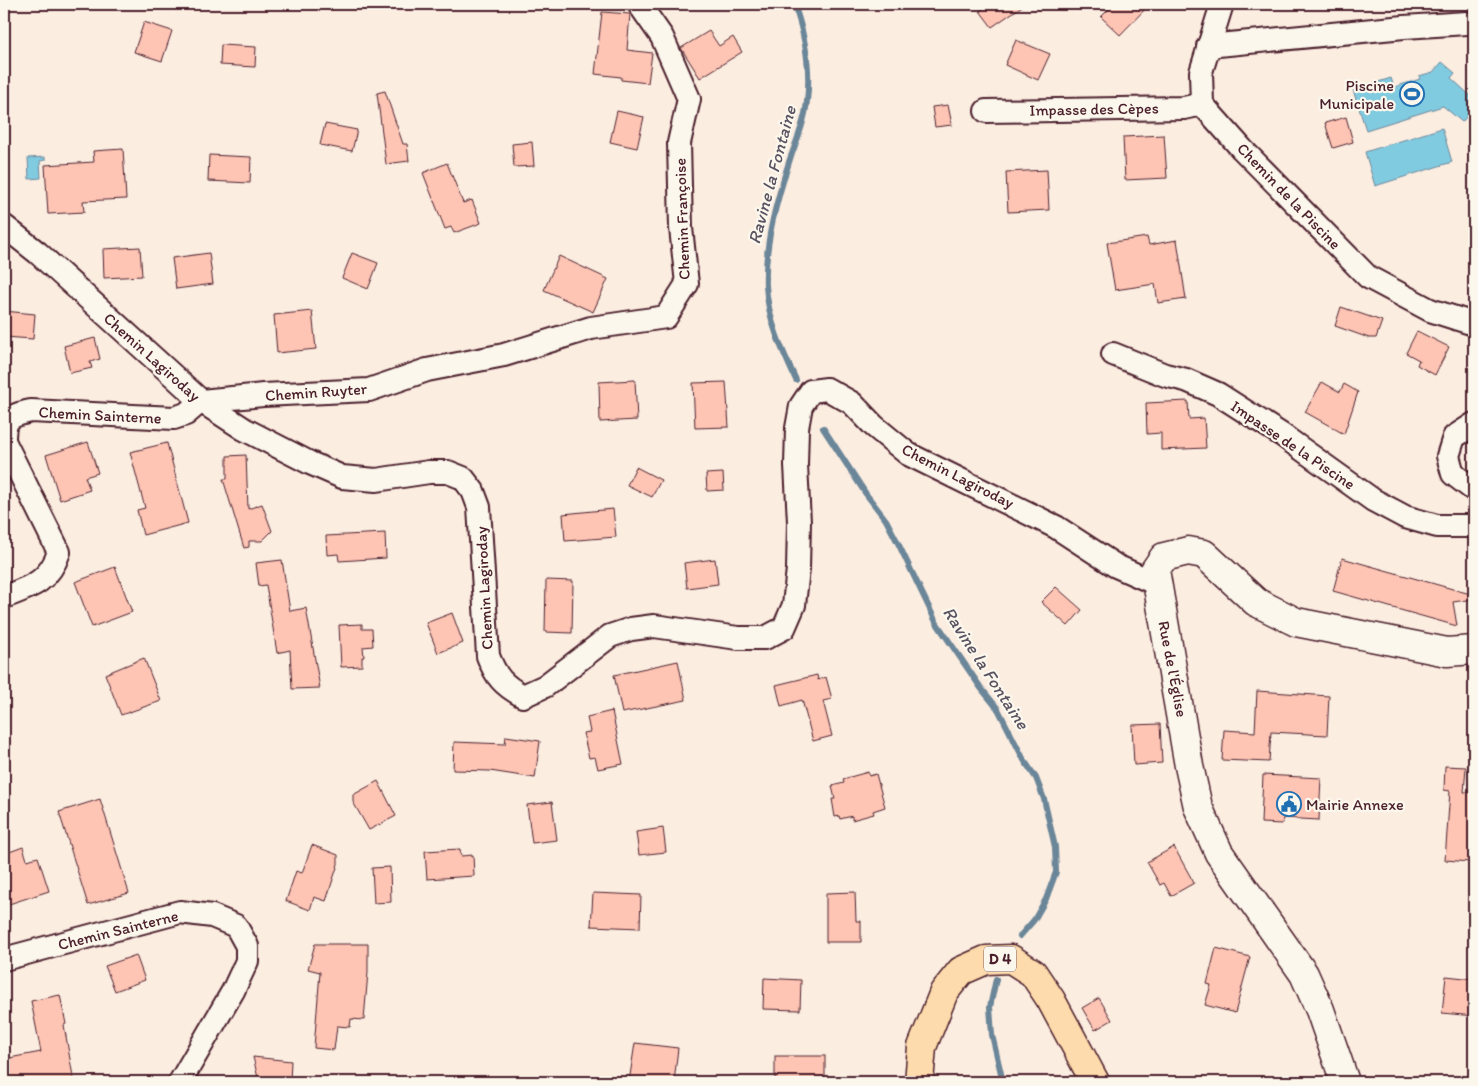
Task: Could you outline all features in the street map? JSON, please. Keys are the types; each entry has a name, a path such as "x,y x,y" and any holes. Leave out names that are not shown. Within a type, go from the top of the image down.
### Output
{"main road":[{"name":"D 4","path":"918,1082 922,1047 944,992 961,971 986,960 1011,959 1033,973 1051,1000 1095,1082"}],"street":[{"name":"Chemin Françoise","path":"427,370 504,355 591,328 666,317 687,284 681,228 679,144 689,99 662,38 639,4"},
{"path":"1202,104 1200,72 1222,4"},
{"path":"1208,46 1394,28 1468,23"},
{"name":"Impasse des Cèpes","path":"986,111 1184,108 1202,104"},
{"name":"Chemin de la Piscine","path":"1202,104 1242,149 1368,277 1430,310 1474,324"},
{"name":"Chemin Lagiroday","path":"4,226 38,253 201,401 244,429 310,463 342,477 376,480 429,472 448,472 463,478 473,491 479,507 488,656 495,673 507,687 523,696 544,686 610,636 631,628 654,626 738,638 765,638 784,628 794,605 798,569 797,428 802,406 811,391 827,389 852,402 874,426 908,454 1056,527 1116,566 1157,584"},
{"name":"Impasse de la Piscine","path":"1113,354 1186,380 1218,394 1282,435 1373,500 1406,517 1437,526 1474,526"},
{"name":"Chemin Ruyter","path":"201,401 263,395 369,390 427,370"},
{"name":"Chemin Sainterne","path":"4,597 27,588 45,578 55,566 59,552 4,441 4,426 12,415 31,411 174,418 186,414 201,401"},
{"path":"1474,424 1454,437 1448,456 1453,474 1474,490"},
{"name":"Rue de l'Église","path":"1345,1082 1320,1010 1304,974 1219,852 1198,807 1189,766 1155,570 1164,557 1188,551 1204,554 1256,602 1296,622 1447,652 1474,650"},
{"name":"Chemin Sainterne","path":"4,959 180,912 212,916 236,926 247,946 247,961 234,991 180,1082"}],"water":[{"name":"Piscine Municipale","path":"1442,62 1455,73 1451,78 1474,99 1474,108 1462,122 1443,106 1366,130 1353,90 1391,78 1394,87 1420,79 1419,76 1433,72"},
{"path":"1442,128 1452,162 1375,186 1365,152"},
{"path":"45,157 45,160 40,161 41,178 29,179 28,158"}],"building":[{"path":"989,4 1025,4 992,27 980,11"},
{"path":"1114,4 1150,4 1120,35 1101,17"},
{"path":"602,12 630,14 627,50 652,53 648,83 621,80 621,77 595,74"},
{"path":"144,22 172,31 162,61 134,52"},
{"path":"709,31 719,46 733,37 742,52 700,78 681,48"},
{"path":"1016,40 1050,54 1038,80 1005,65"},
{"path":"221,45 256,47 255,67 220,65"},
{"path":"385,91 403,144 407,144 409,161 386,164 377,93"},
{"path":"948,105 952,125 935,127 932,107"},
{"path":"617,111 644,117 637,148 610,142"},
{"path":"1346,117 1353,142 1333,148 1325,123"},
{"path":"325,124 357,130 352,151 320,145"},
{"path":"1164,135 1167,178 1125,180 1123,137"},
{"path":"532,142 534,166 514,167 512,144"},
{"path":"123,149 126,199 83,201 84,212 48,214 45,165 94,162 93,151"},
{"path":"209,155 251,157 250,183 208,181"},
{"path":"447,163 463,203 472,200 481,223 454,233 451,227 445,229 423,173"},
{"path":"1047,170 1049,210 1008,212 1006,172"},
{"path":"1147,237 1149,245 1177,240 1186,299 1158,303 1155,284 1115,290 1107,243"},
{"path":"140,247 142,276 104,278 103,249"},
{"path":"209,253 213,284 176,289 172,258"},
{"path":"352,253 378,263 368,289 342,278"},
{"path":"559,256 608,279 593,312 544,290"},
{"path":"1341,307 1382,321 1376,338 1369,338 1335,326"},
{"path":"4,311 35,314 33,339 4,337"},
{"path":"312,311 316,349 277,353 274,315"},
{"path":"1417,331 1449,347 1435,375 1417,365 1419,360 1406,353"},
{"path":"95,338 100,359 90,362 92,368 70,373 64,346"},
{"path":"635,380 637,420 600,422 599,382"},
{"path":"726,382 729,427 695,428 693,383"},
{"path":"1322,382 1340,392 1344,384 1358,392 1344,434 1305,412"},
{"path":"1188,401 1189,419 1204,418 1206,448 1161,450 1161,433 1147,434 1146,403"},
{"path":"88,442 98,473 85,477 90,490 60,500 46,455"},
{"path":"167,443 188,523 143,535 137,510 145,508 130,452"},
{"path":"246,455 248,509 262,504 272,531 262,541 249,541 249,547 244,548 223,479 227,479 227,456"},
{"path":"636,467 661,480 652,497 627,485"},
{"path":"723,473 724,490 707,491 706,474"},
{"path":"613,509 616,537 565,541 563,514"},
{"path":"385,533 386,558 339,561 338,554 327,555 326,536"},
{"path":"1342,558 1474,595 1474,599 1453,602 1457,626 1333,591"},
{"path":"715,559 718,584 687,588 684,563"},
{"path":"282,560 290,611 306,608 320,688 292,689 290,650 277,653 266,585 259,586 256,563"},
{"path":"115,567 132,612 92,627 75,582"},
{"path":"546,580 573,581 572,633 545,632"},
{"path":"1056,587 1082,610 1068,626 1041,602"},
{"path":"452,613 463,643 438,653 426,623"},
{"path":"362,624 362,629 372,629 373,646 363,647 364,657 362,657 362,666 341,667 339,625"},
{"path":"144,658 161,701 121,715 105,674"},
{"path":"678,661 686,700 622,713 614,675"},
{"path":"817,675 818,680 826,677 832,699 823,701 832,736 813,741 802,700 781,706 776,685"},
{"path":"1257,691 1329,696 1327,735 1271,732 1269,762 1222,760 1224,730 1255,732"},
{"path":"612,711 623,764 598,769 595,757 589,758 583,733 590,732 587,717"},
{"path":"1160,724 1162,763 1134,765 1132,725"},
{"path":"506,736 540,741 535,778 490,771 453,770 454,742 505,744"},
{"path":"1445,766 1466,767 1464,792 1474,792 1474,826 1472,826 1470,862 1445,860 1450,791 1444,790"},
{"path":"868,772 869,776 876,774 885,807 873,811 874,814 852,820 852,816 840,819 839,816 835,817 832,799 835,799 832,786 844,783 843,779"},
{"path":"1263,775 1321,778 1319,820 1283,818 1282,824 1261,823"},
{"path":"378,781 396,816 369,830 353,802 353,795"},
{"path":"100,799 129,893 88,905 59,812"},
{"path":"552,802 557,840 532,843 527,805"},
{"path":"663,828 666,852 639,855 636,832"},
{"path":"312,845 338,855 338,864 326,901 314,897 310,910 286,901 296,871 302,873"},
{"path":"23,847 27,860 38,857 49,891 9,904 4,889 4,854"},
{"path":"1174,847 1194,883 1171,896 1164,883 1160,885 1147,862"},
{"path":"460,849 461,856 473,855 474,876 427,879 425,851"},
{"path":"390,867 391,902 374,903 372,868"},
{"path":"855,892 856,921 861,921 861,942 826,942 826,893"},
{"path":"593,893 641,895 640,928 591,926"},
{"path":"315,944 368,944 364,1020 351,1019 350,1027 337,1026 334,1050 314,1048 320,972 308,969"},
{"path":"1216,948 1250,957 1235,1013 1205,1005 1211,985 1207,984"},
{"path":"136,955 145,980 115,991 105,966"},
{"path":"1446,976 1474,979 1474,1016 1442,1013"},
{"path":"764,978 801,980 800,1010 763,1009"},
{"path":"60,995 74,1082 4,1082 4,1059 41,1052 31,1001"},
{"path":"1099,998 1112,1020 1095,1030 1082,1008"},
{"path":"635,1043 678,1048 674,1082 629,1082"},
{"path":"775,1056 825,1056 825,1082 775,1082"},
{"path":"253,1057 291,1061 290,1081 258,1078"}],"waterway":[{"name":"Ravine la Fontaine","path":"794,4 808,64 807,101 803,123 785,174 772,222 767,254 766,286 773,323 796,380"},
{"name":"Ravine la Fontaine","path":"823,428 866,494 886,520 936,622 981,688 998,709 1024,760 1036,778 1044,799 1055,847 1056,872 1046,899 1034,920 1020,936"},
{"name":"Ravine la Fontaine","path":"996,979 990,1007 992,1035 1003,1082"}],"place":[{"name":"Piscine Municipale","path":"1412,94"},
{"name":"Mairie Annexe","path":"1289,804"}]}
